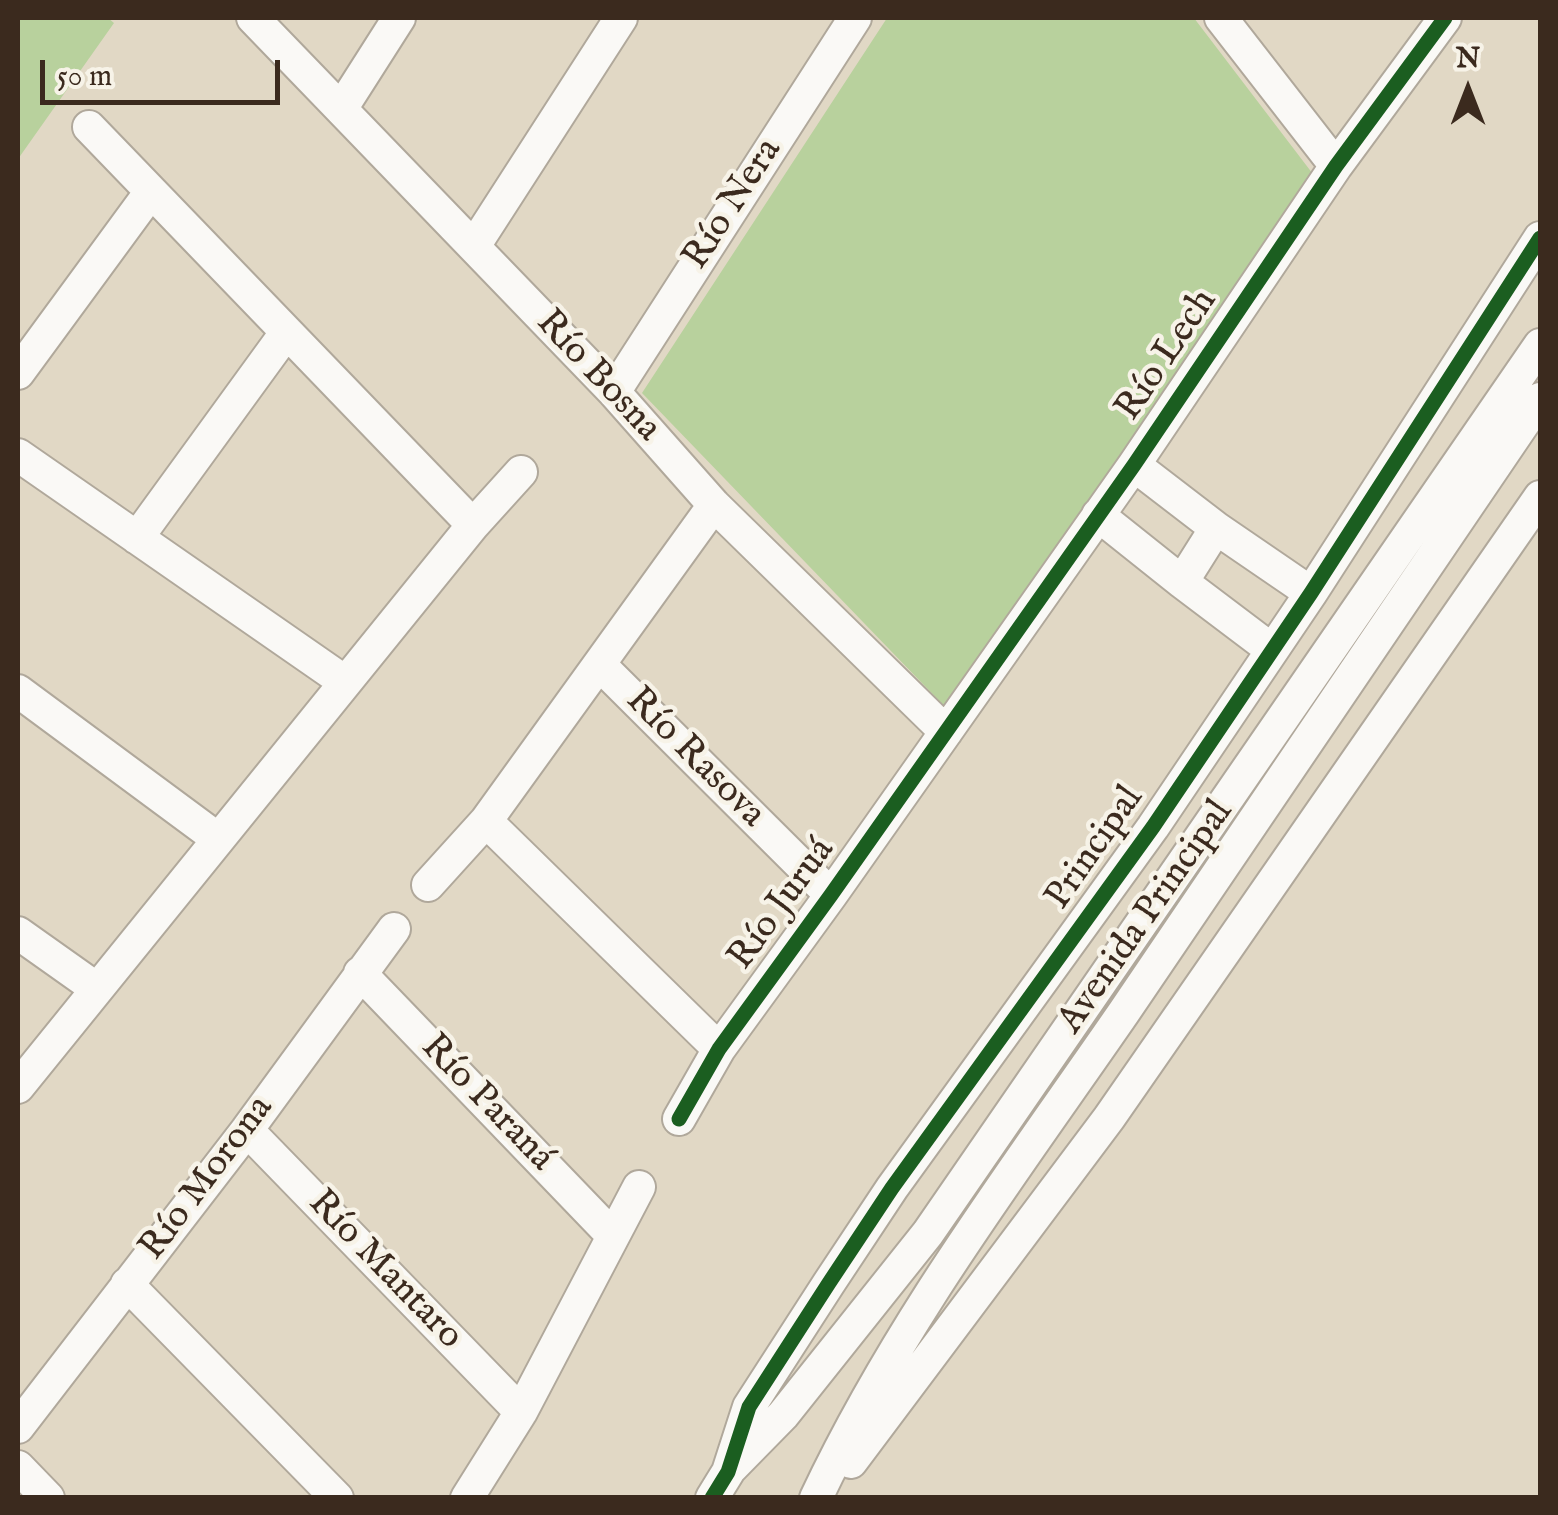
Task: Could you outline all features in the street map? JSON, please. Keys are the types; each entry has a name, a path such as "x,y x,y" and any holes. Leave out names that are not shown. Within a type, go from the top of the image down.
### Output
{"street":[{"name":"Río Bosna","path":"253,18 614,392 714,505 946,732"},
{"path":"341,109 399,18"},
{"path":"474,246 621,18"},
{"name":"Río Nera","path":"614,392 854,18"},
{"path":"1221,18 1336,166"},
{"name":"Río Lech","path":"946,732 1134,465 1336,166 1446,18"},
{"path":"89,127 473,526"},
{"path":"18,373 150,193"},
{"name":"Principal","path":"720,1485 748,1407 861,1235 1153,827 1540,238"},
{"path":"137,538 286,334"},
{"name":"Avenida Principal","path":"720,1485 783,1416 928,1234 1540,345"},
{"name":"Avenida Principal","path":"820,1498 871,1390 955,1257 1540,399"},
{"path":"18,455 345,682"},
{"path":"1134,465 1310,593"},
{"path":"18,1087 345,682 521,472"},
{"path":"820,1498 1109,1118 1540,497"},
{"path":"428,884 486,820 714,505"},
{"path":"1098,515 1272,650"},
{"path":"1182,582 1216,528"},
{"name":"Río Rasova","path":"600,665 831,895"},
{"path":"18,692 218,839"},
{"name":"Río Juruá","path":"680,1119 718,1049 946,732"},
{"path":"486,820 718,1049"},
{"name":"Río Morona","path":"18,1427 247,1130 394,929"},
{"path":"18,933 97,989"},
{"name":"Río Paraná","path":"360,973 612,1234"},
{"name":"Río Mantaro","path":"247,1130 521,1412"},
{"path":"468,1498 521,1412 639,1187"},
{"path":"127,1284 337,1498"},
{"path":"18,1467 48,1498"}],"green space":[{"path":"18,18 108,18 114,23 18,159"},
{"path":"887,18 1194,18 1319,182 945,707 642,393"}],"cycle path":[{"path":"679,1119 719,1049 1134,465 1336,166 1445,18"},
{"path":"712,1498 728,1472 749,1407 829,1283 892,1188 1153,827 1311,593 1540,238"}]}
